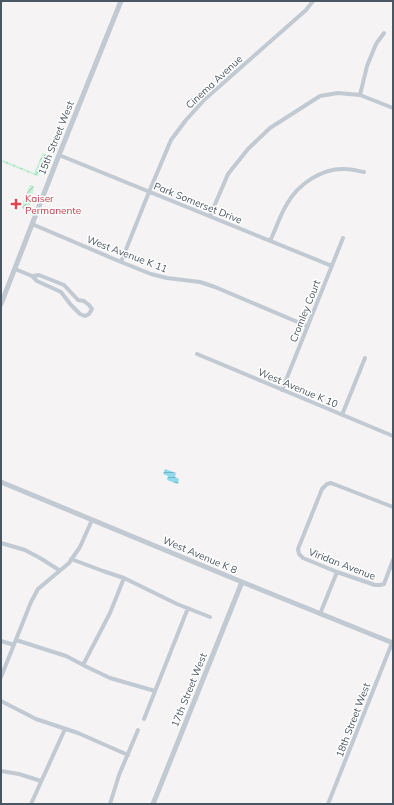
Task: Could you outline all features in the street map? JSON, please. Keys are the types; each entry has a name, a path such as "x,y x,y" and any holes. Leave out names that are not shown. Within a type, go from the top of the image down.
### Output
{"street":[{"name":"15th Street West","path":"1,304 121,1"},
{"name":"Cinema Avenue","path":"121,262 171,140 186,120 205,99 306,10 313,1"},
{"path":"360,95 366,66 376,44 384,33"},
{"path":"210,216 228,174 248,149 270,128 320,96 338,93 360,95 393,108"},
{"name":"Park Somerset Drive","path":"59,156 332,266"},
{"path":"270,241 286,204 304,183 331,170 346,169 364,172"},
{"name":"West Avenue K 11","path":"32,224 151,274 167,278 200,282 307,326"},
{"name":"Cromley Court","path":"282,390 343,238"},
{"path":"14,269 32,276 40,275 64,285 78,300 84,301 89,305 92,309 90,314 85,316 80,314 61,292 37,282 32,276"},
{"path":"73,306 78,300"},
{"name":"West Avenue K 10","path":"197,354 393,436"},
{"path":"342,415 365,358"},
{"name":"West Avenue K 8","path":"1,482 392,643"},
{"name":"Viridan Avenue","path":"393,507 331,483 327,484 322,488 298,549 299,554 303,558 374,585 384,584 393,560"},
{"path":"1,677 31,602 38,589 69,563 80,547 92,520"},
{"path":"1,543 25,550 59,570"},
{"path":"72,559 124,578 160,596 210,617"},
{"path":"320,614 337,572"},
{"path":"83,665 110,613 124,578"},
{"name":"17th Street West","path":"153,804 242,582"},
{"path":"144,719 188,608"},
{"path":"16,640 66,656 110,678 155,691"},
{"path":"1,641 14,645"},
{"name":"18th Street West","path":"328,804 392,643"},
{"path":"1,701 36,719 78,733 128,754"},
{"path":"31,804 65,729"},
{"path":"110,804 119,775 138,730"},
{"path":"1,771 19,774 41,781"}],"green space":[{"path":"43,153 47,155 38,176 2,162 3,160 34,173"},
{"path":"30,185 34,187 27,211 22,208 22,205"}],"water":[{"path":"165,469 176,473 175,477 179,479 178,484 167,480 168,476 163,474"}],"place":[{"name":"Kaiser Permanente","path":"16,204"}]}
